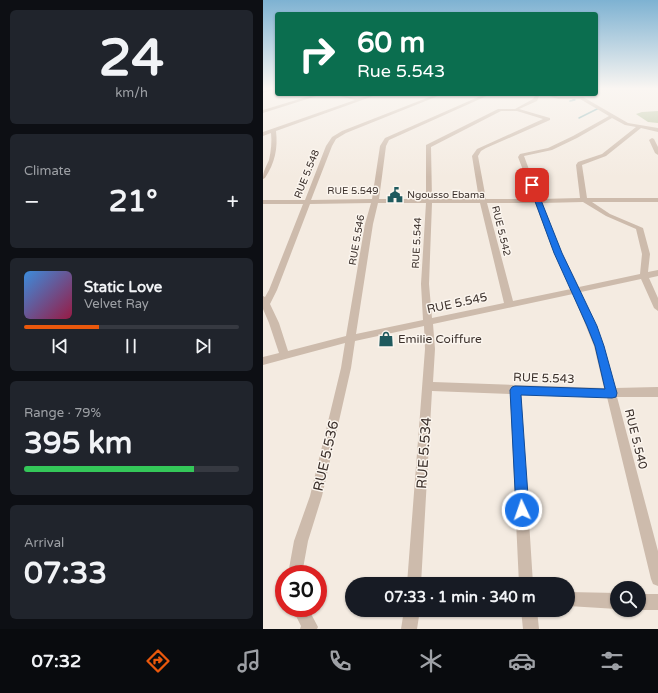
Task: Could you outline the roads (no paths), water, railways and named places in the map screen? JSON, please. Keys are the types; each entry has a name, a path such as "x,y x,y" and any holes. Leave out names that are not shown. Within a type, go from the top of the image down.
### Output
{"street":[{"path":"263,134 307,118"},
{"name":"RUE 5.548","path":"264,301 273,290 329,146 334,138 379,118"},
{"name":"RUE 5.546","path":"352,338 368,231 375,202 383,146 387,139 434,118"},
{"name":"RUE 5.544","path":"429,321 425,284 429,201 429,144 483,118"},
{"name":"RUE 5.542","path":"509,304 483,201 475,156 476,153 484,147 547,120 542,118"},
{"name":"RUE 5.540","path":"608,118 550,149 522,155 521,157 537,200 575,290 583,305 599,346 658,579"},
{"path":"616,118 627,124 658,130"},
{"path":"639,127 623,141 600,157 580,163 584,200 608,215 639,228 646,254 644,276 658,308"},
{"path":"263,177 271,164 273,156 273,130"},
{"path":"652,140 658,153"},
{"name":"RUE 5.549","path":"263,202 658,200"},
{"name":"RUE 5.545","path":"263,361 352,338 658,273"},
{"path":"264,301 285,356"},
{"name":"RUE 5.534","path":"414,577 431,349 429,321"},
{"name":"RUE 5.536","path":"297,565 301,540 317,496 352,338"},
{"name":"RUE 5.543","path":"428,386 612,393 658,392"},
{"path":"515,390 527,577"},
{"path":"575,599 610,601"},
{"path":"646,602 658,602"},
{"path":"305,617 310,627 308,629"},
{"path":"409,629 410,617"},
{"path":"530,617 531,629"}],"place":[{"name":"Ngousso Ebama","path":"395,195"},
{"name":"Emilie Coiffure","path":"386,339"}]}
